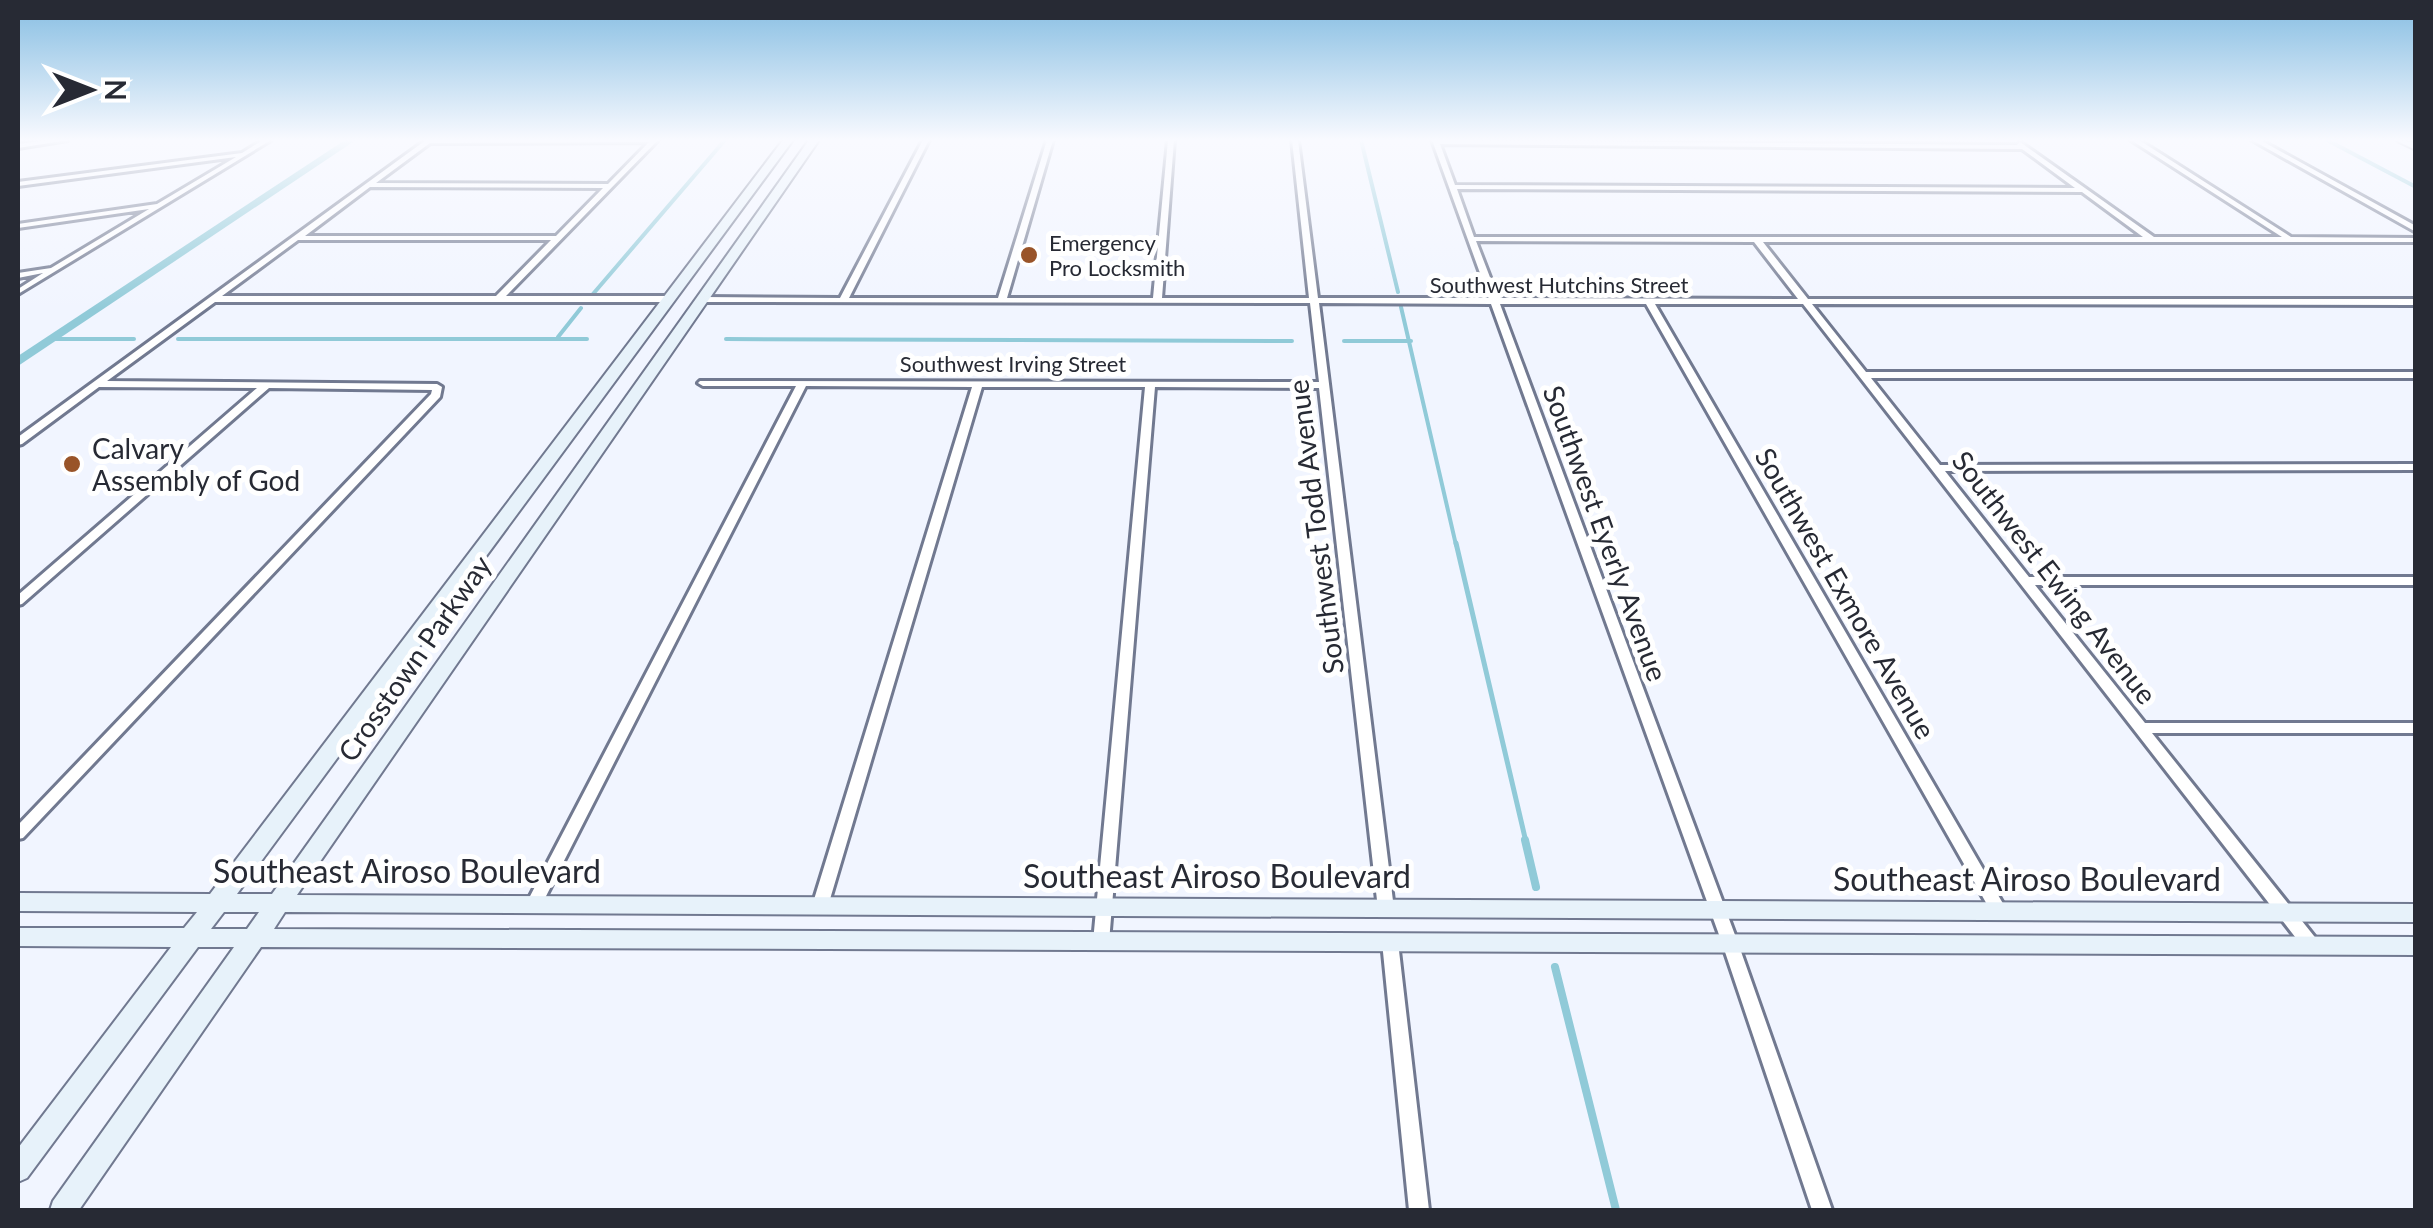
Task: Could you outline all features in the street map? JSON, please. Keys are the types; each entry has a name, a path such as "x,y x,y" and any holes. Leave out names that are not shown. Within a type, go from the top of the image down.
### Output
{"main road":[{"name":"Crosstown Parkway","path":"18,1168 745,197"},
{"name":"Crosstown Parkway","path":"63,1210 774,197"},
{"name":"Southeast Airoso Boulevard","path":"18,902 2416,913"},
{"path":"18,937 2416,946"}],"street":[{"path":"18,292 174,197"},
{"path":"18,442 353,197"},
{"path":"498,299 599,197"},
{"path":"843,300 896,197"},
{"path":"1002,300 1033,197"},
{"path":"1157,300 1166,197"},
{"name":"Southwest Todd Avenue","path":"1302,197 1386,908"},
{"name":"Southwest Eyerly Avenue","path":"1458,197 1730,944 1822,1210"},
{"path":"2093,197 2152,239"},
{"path":"2224,197 2289,239"},
{"path":"2358,197 2416,230"},
{"path":"18,226 161,205"},
{"path":"298,238 558,238"},
{"path":"1472,239 2416,240"},
{"name":"Southwest Ewing Avenue","path":"1757,240 2312,946"},
{"path":"18,275 55,269"},
{"path":"214,299 669,299"},
{"name":"Southwest Hutchins Street","path":"702,300 2416,302"},
{"name":"Southwest Exmore Avenue","path":"1649,301 1999,911"},
{"path":"1865,375 2416,376"},
{"name":"Southwest Irving Street","path":"703,383 1323,384"},
{"path":"535,902 804,383"},
{"path":"820,906 978,383"},
{"path":"18,834 436,395 437,386 97,384"},
{"path":"18,601 268,384"},
{"path":"1101,942 1150,384"},
{"path":"1937,468 2416,468"},
{"path":"2025,581 2416,581"},
{"path":"2142,728 2416,728"},
{"path":"1390,942 1419,1210"}],"waterway":[{"path":"18,362 265,197"},
{"path":"593,294 676,197"},
{"path":"1375,197 1398,292"},
{"path":"1401,307 1409,341"},
{"path":"558,337 581,308"},
{"path":"53,339 134,339"},
{"path":"178,339 587,339"},
{"path":"726,339 1292,341"},
{"path":"1344,341 1409,341"},
{"path":"1409,341 1456,545"},
{"path":"1456,543 1526,842"},
{"path":"1525,840 1536,887"},
{"path":"1555,967 1616,1210"}],"place":[{"name":"Emergency Pro Locksmith","path":"1029,255"},
{"name":"Calvary Assembly of God","path":"72,464"}]}
